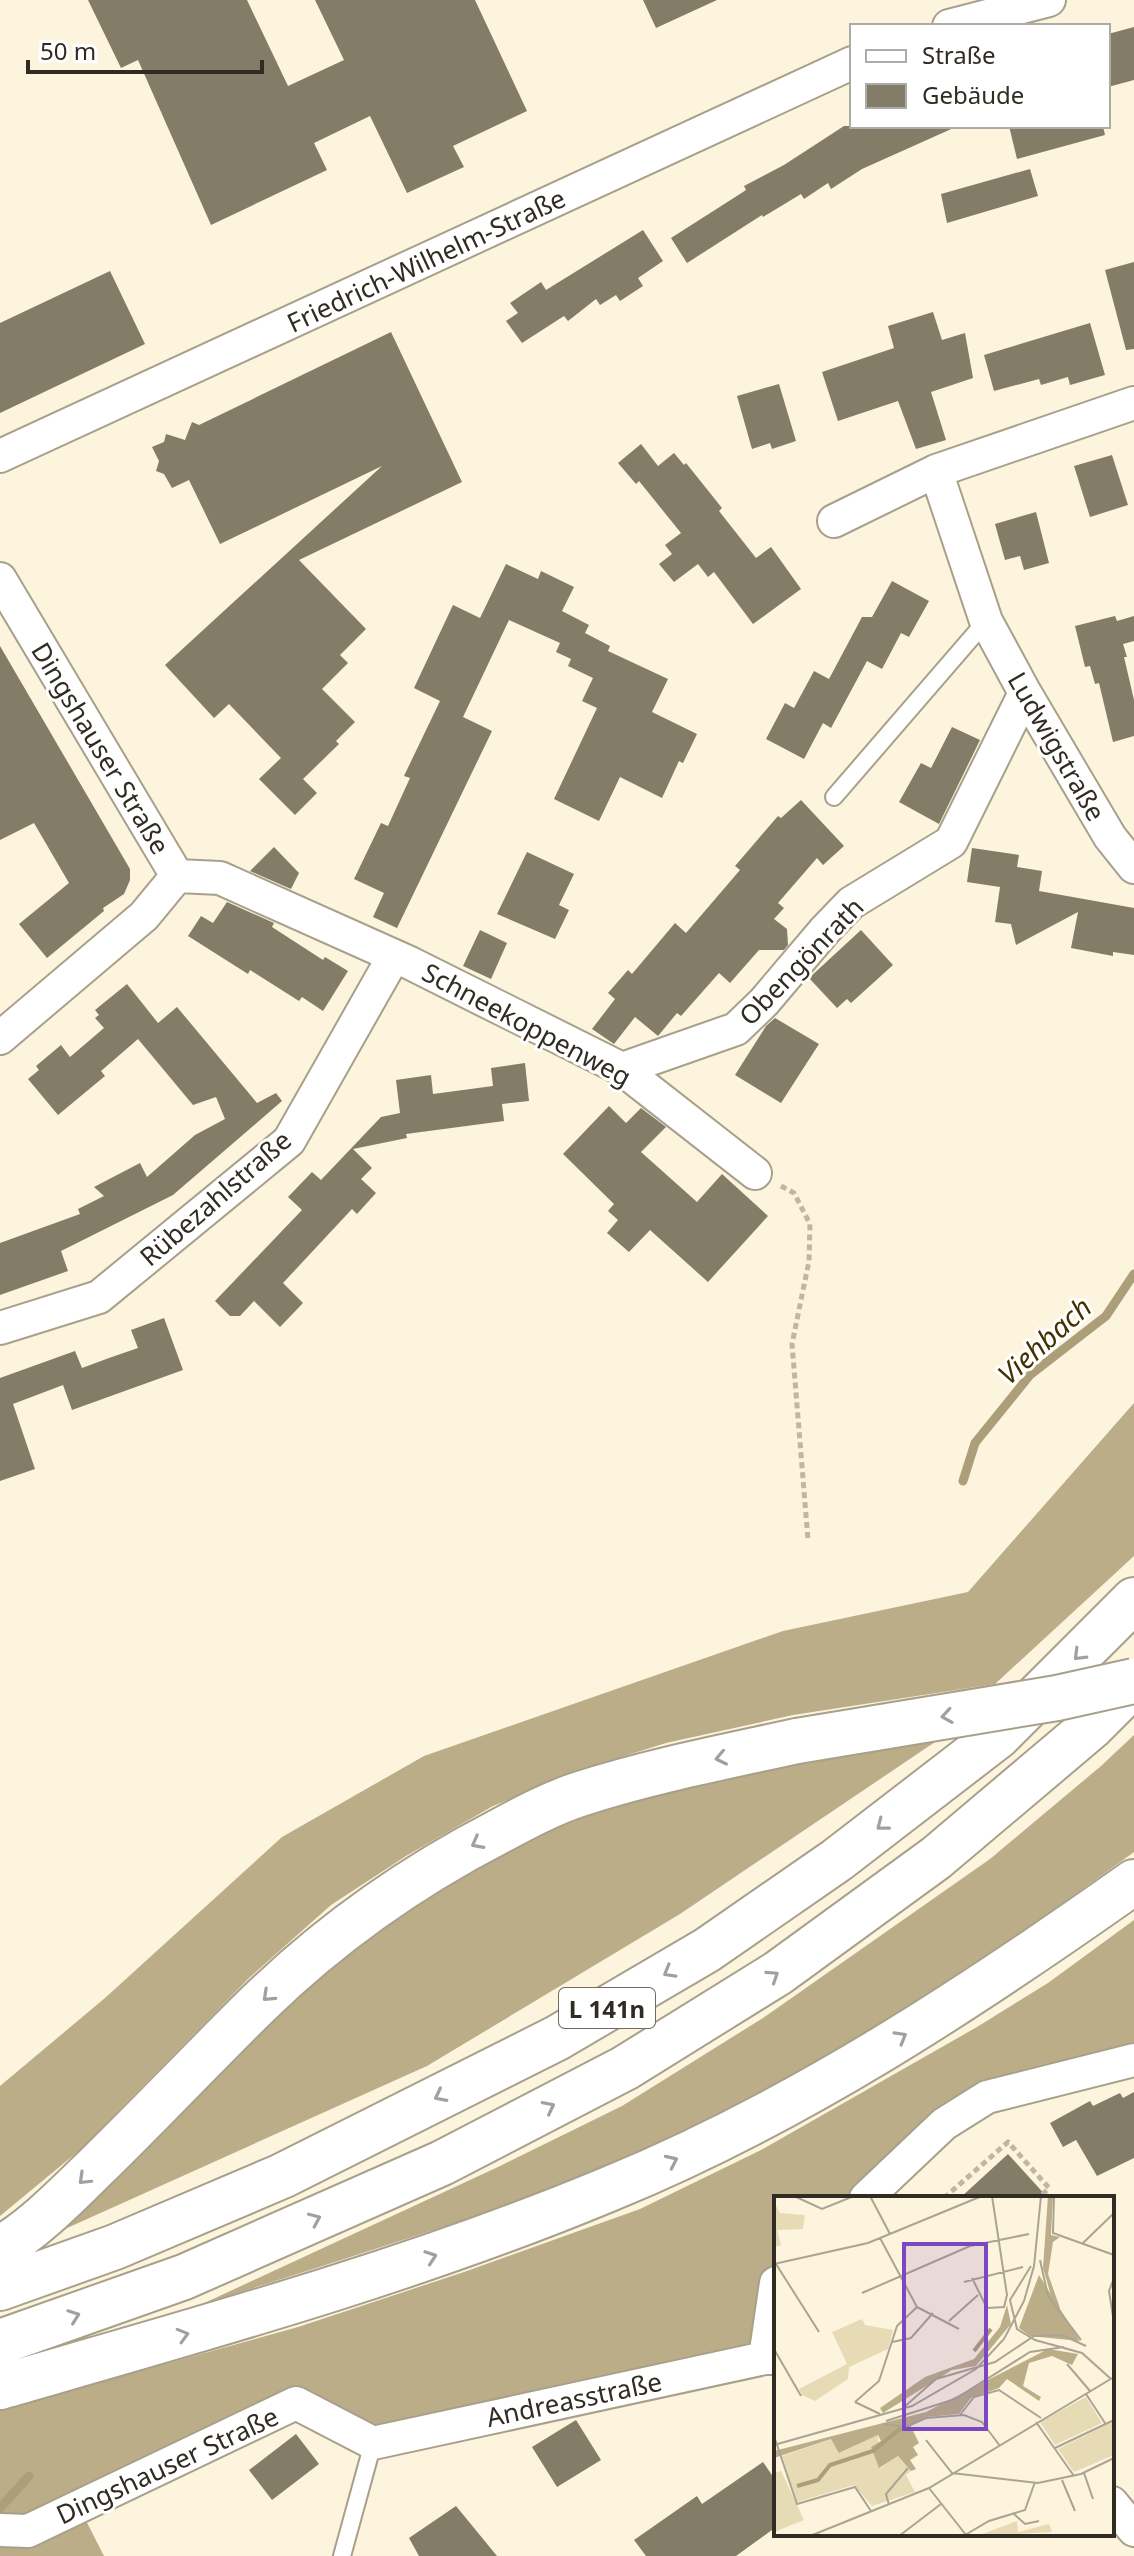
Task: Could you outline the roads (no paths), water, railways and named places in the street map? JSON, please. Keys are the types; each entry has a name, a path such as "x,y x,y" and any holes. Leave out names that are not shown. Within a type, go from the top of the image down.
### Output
{"highway":[{"name":"L 141n","path":"0,2288 115,2247 282,2176 557,2038 707,1950 837,1860 998,1736 1134,1600"},
{"name":"L 141n","path":"0,2342 199,2270 442,2163 625,2068 778,1973 936,1858 1091,1727 1134,1683"},
{"path":"0,2249 20,2237 53,2208 326,1942 394,1892 480,1841 576,1795 647,1774 797,1741 1134,1683"},
{"path":"0,2387 214,2326 431,2257 610,2189 700,2148 780,2106 914,2029 1040,1949 1134,1882"}],"street":[{"path":"957,24 1049,0"},
{"name":"Friedrich-Wilhelm-Straße","path":"0,456 850,64"},
{"path":"834,521 936,471 1134,403"},
{"name":"Ludwigstraße","path":"936,471 986,621 1110,837 1134,867"},
{"name":"Dingshauser Straße","path":"0,579 177,876 144,916 0,1038"},
{"name":"Obengönrath","path":"622,1069 736,1029 764,1002 851,903 951,842 1025,693"},
{"name":"Schneekoppenweg","path":"177,876 220,878 394,956 622,1069 755,1173"},
{"name":"Rübezahlstraße","path":"0,1328 99,1297 289,1141 394,956"},
{"path":"868,2196 944,2124 987,2097 1134,2060"},
{"path":"771,2358 774,2313"},
{"name":"Andreasstraße","path":"373,2443 771,2358"},
{"name":"Dingshauser Straße","path":"0,2530 28,2531 296,2403 373,2443"},
{"path":"1114,2505 1134,2530"}],"lane":[{"path":"834,797 986,621"},
{"path":"342,2556 373,2443"}],"waterway":[{"name":"Viehbach","path":"963,1481 975,1443 1030,1375 1106,1316 1134,1274"},
{"name":"Viehbach","path":"0,2508 29,2476"}]}
